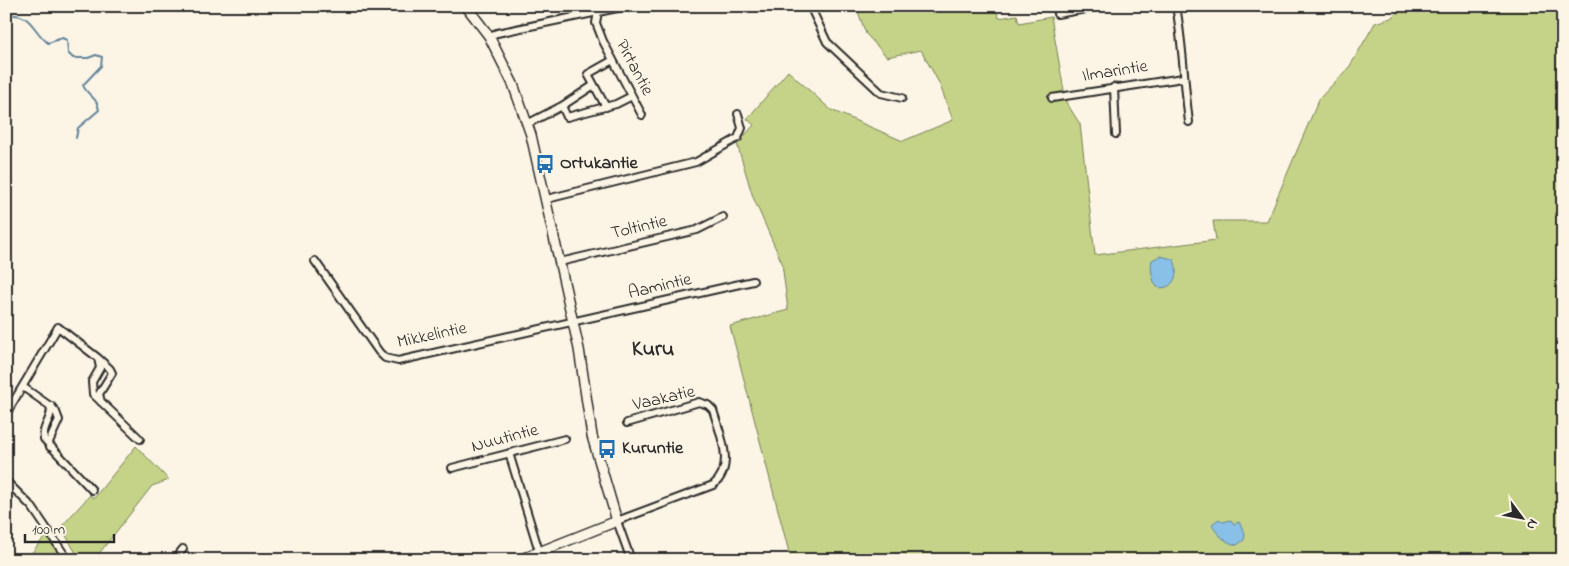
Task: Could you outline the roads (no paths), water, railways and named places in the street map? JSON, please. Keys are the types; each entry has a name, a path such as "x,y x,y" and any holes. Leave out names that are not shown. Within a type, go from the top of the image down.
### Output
{"street":[{"path":"466,6 489,36 513,84 527,124 547,200 573,321 584,378 592,436 617,521 631,560"},
{"path":"489,36 599,9 627,6"},
{"path":"810,6 828,42 882,93 902,98"},
{"path":"1057,14 1103,6"},
{"path":"1176,6 1184,53 1183,78 1189,122"},
{"name":"Pirtantie","path":"599,9 596,23 642,115"},
{"path":"606,107 588,74 613,60"},
{"name":"Ilmarintie","path":"1052,98 1114,87 1183,78"},
{"path":"527,124 562,106 594,85"},
{"path":"1114,87 1116,134"},
{"path":"562,106 567,117 606,107 632,96"},
{"path":"547,200 696,162 738,138 742,128 738,114"},
{"name":"Toltintie","path":"560,262 697,230 723,217"},
{"name":"Mikkelintie","path":"316,261 379,352 391,360 398,361 573,321"},
{"name":"Aamintie","path":"573,321 753,281"},
{"path":"6,414 58,327 110,369 112,373 100,394 101,403"},
{"path":"98,358 100,368 91,387 93,394 140,439"},
{"path":"23,387 50,406 58,416 59,420 49,442 50,447"},
{"name":"Vaakatie","path":"617,521 702,490 720,480 723,475 725,460 713,410 708,405 699,402 627,423"},
{"path":"50,406 51,415 43,429 43,434 50,447 92,490"},
{"name":"Nuutintie","path":"452,468 564,439"},
{"path":"509,453 529,523 540,551"},
{"path":"6,481 32,507 68,560"},
{"path":"519,560 617,521"},
{"path":"174,560 183,549"}],"water":[{"path":"1160,256 1173,259 1176,269 1172,284 1163,288 1157,287 1151,271 1152,260"},
{"path":"1219,519 1223,522 1231,520 1234,524 1239,522 1245,533 1244,540 1237,545 1222,538 1212,524"}],"waterway":[{"path":"6,15 21,16 26,19 48,43 62,38 67,40 68,53 73,58 88,58 96,55 102,57 101,66 83,85 98,105 99,110 78,128 76,138"}],"place":[{"name":"Ortukantie","path":"545,164"},
{"name":"Kuruntie","path":"607,449"}],"district":[{"name":"Kuru","path":"653,350"}]}
